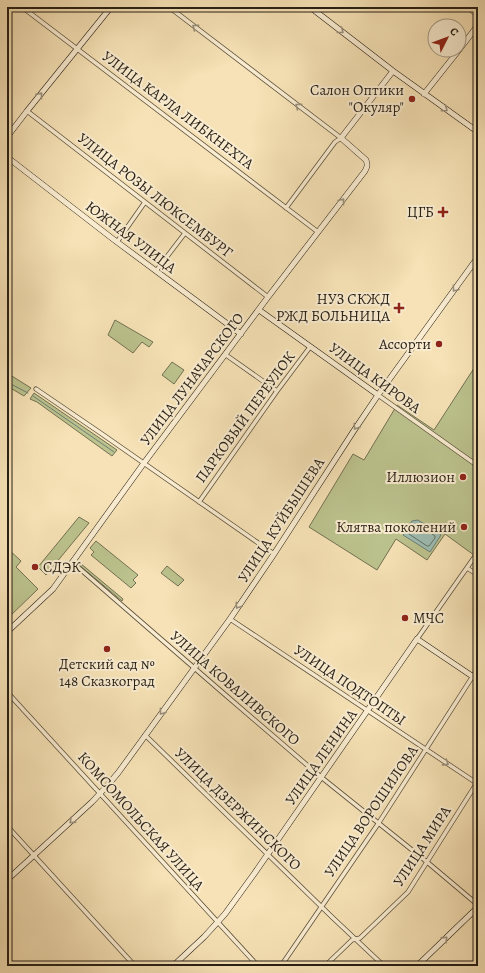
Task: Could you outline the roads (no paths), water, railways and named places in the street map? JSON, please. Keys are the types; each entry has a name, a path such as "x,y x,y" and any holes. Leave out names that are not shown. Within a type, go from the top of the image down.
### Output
{"street":[{"name":"УЛИЦА КАРЛА ЛИБКНЕХТА","path":"22,7 78,48 318,232"},
{"path":"7,137 111,7"},
{"path":"169,7 341,138"},
{"path":"310,7 393,71 478,132"},
{"path":"468,7 478,15"},
{"path":"467,39 478,25"},
{"path":"424,94 453,58"},
{"path":"286,208 335,142 341,138 393,71"},
{"name":"УЛИЦА РОЗЫ ЛЮКСЕМБУРГ","path":"27,111 268,297"},
{"name":"УЛИЦА ЛУНАЧАРСКОГО","path":"7,632 53,589 144,463 367,167 363,157 341,138"},
{"name":"ЮЖНАЯ УЛИЦА","path":"7,157 117,242 241,334"},
{"path":"117,242 145,202"},
{"path":"156,271 185,233"},
{"name":"УЛИЦА КУЙБЫШЕВА","path":"7,880 100,794 118,773 230,619 274,554 348,438 478,257"},
{"name":"УЛИЦА КИРОВА","path":"259,310 478,466"},
{"name":"ПАРКОВЫЙ ПЕРЕУЛОК","path":"199,502 310,346"},
{"path":"226,355 278,391"},
{"path":"36,389 274,554"},
{"name":"УЛИЦА ЛЕНИНА","path":"173,966 218,922 240,893 478,552"},
{"name":"УЛИЦА КОВАЛИВСКОГО","path":"72,562 321,777 427,862 478,906"},
{"path":"467,568 478,575"},
{"name":"УЛИЦА ПОДТОПТЫ","path":"230,619 426,750 478,782"},
{"path":"417,639 478,680"},
{"name":"УЛИЦА ВОРОШИЛОВА","path":"281,966 378,824 478,668"},
{"name":"КОМСОМОЛЬСКАЯ УЛИЦА","path":"7,692 258,966"},
{"name":"УЛИЦА ДЗЕРЖИНСКОГО","path":"145,735 384,966"},
{"name":"УЛИЦА МИРА","path":"325,966 352,940 360,938 403,897 420,874 478,782"},
{"path":"7,826 135,966"},
{"path":"417,966 478,906"},
{"path":"7,963 10,966"}],"water":[{"path":"418,520 441,535 430,552 403,535 412,521"}],"waterway":[{"path":"7,382 28,393"},
{"path":"33,396 114,452"}],"place":[{"name":"Салон Оптики \"Окуляр\"","path":"412,99"},
{"name":"ЦГБ","path":"443,212"},
{"name":"НУЗ СКЖД РЖД БОЛЬНИЦА","path":"399,308"},
{"name":"Ассорти","path":"439,344"},
{"name":"Иллюзион","path":"463,477"},
{"name":"Клятва поколений","path":"464,527"},
{"name":"СДЭК","path":"35,567"},
{"name":"МЧС","path":"405,618"},
{"name":"Детский сад № 148 Сказкоград","path":"107,649"}]}
